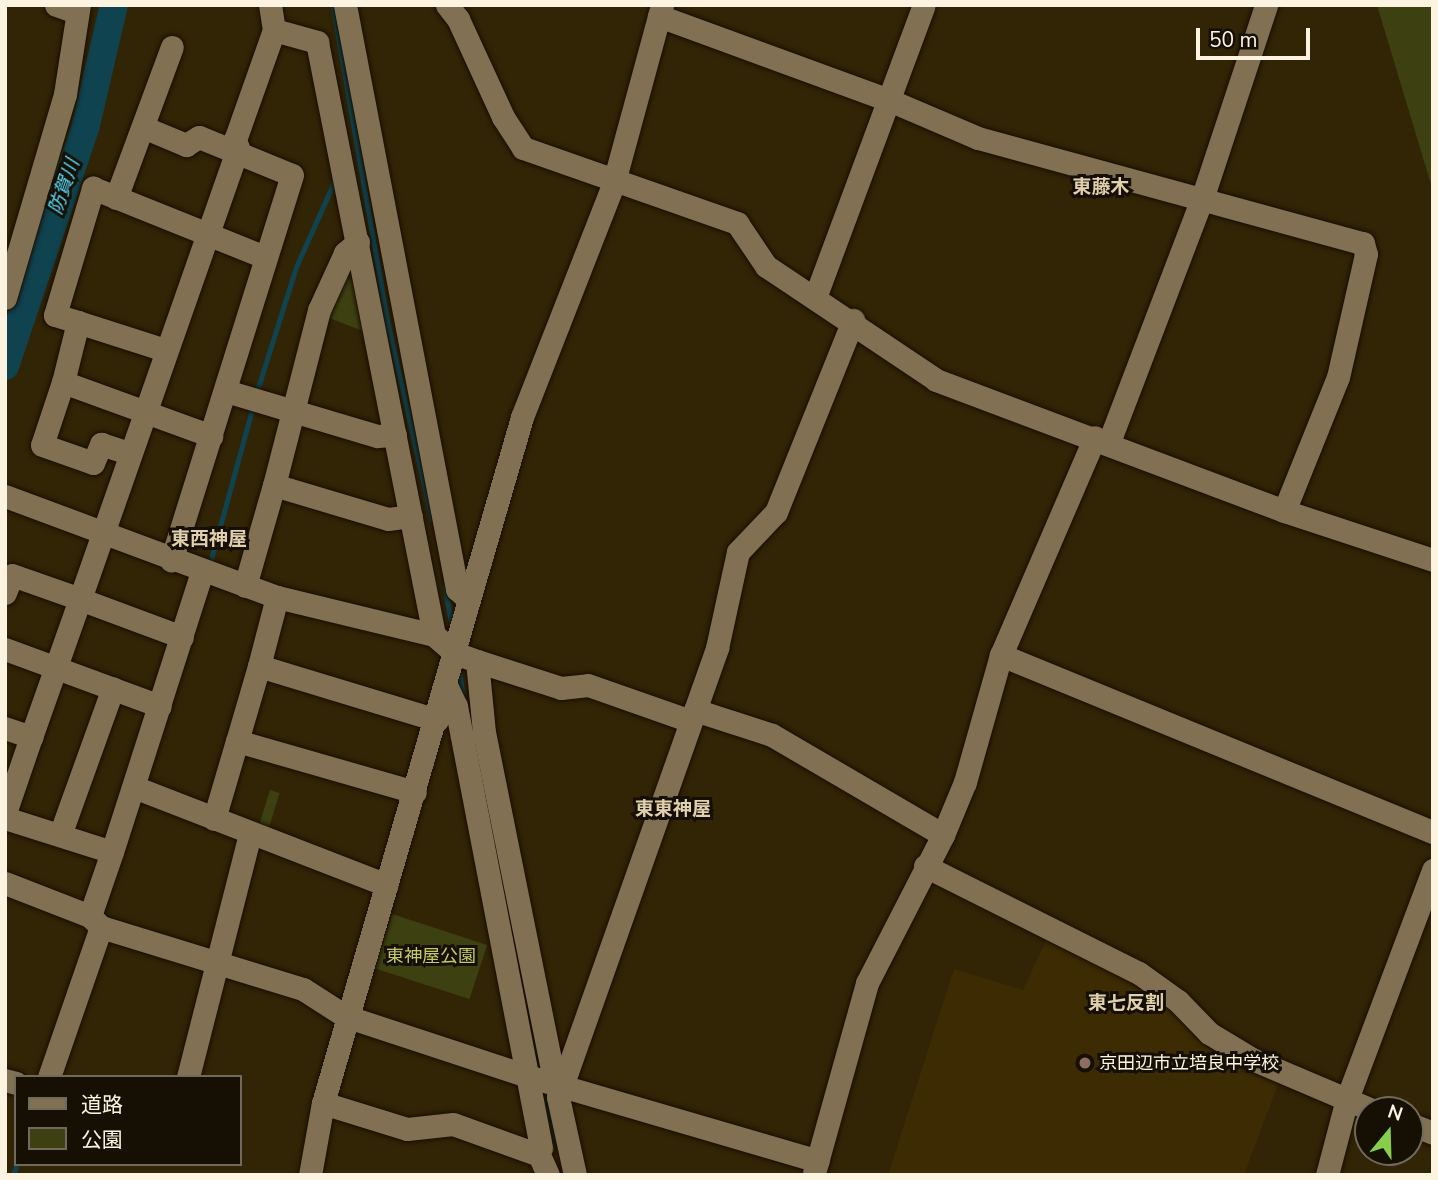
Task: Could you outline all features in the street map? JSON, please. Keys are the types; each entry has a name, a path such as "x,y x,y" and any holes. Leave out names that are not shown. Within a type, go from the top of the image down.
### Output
{"street":[{"path":"112,852 5,815 236,152 235,140 274,30 270,5"},
{"path":"345,5 457,589 469,600"},
{"path":"447,5 458,19 503,117 523,148 737,223 766,266 816,295 936,380 1102,439 1284,511 1433,561"},
{"path":"816,295 924,5"},
{"path":"5,883 96,922 303,989 345,1016 526,1075 557,1088 815,1168 867,983 943,835 965,782 1001,655 1102,439 1202,200 1266,5"},
{"path":"5,298 65,94 71,7"},
{"path":"310,1175 323,1103 345,1016 447,687 469,600 523,417 614,182 661,11 889,100 978,138 1363,243 1366,254 1338,377 1284,511"},
{"path":"274,30 354,51"},
{"path":"317,42 433,635"},
{"path":"116,198 172,47"},
{"path":"143,127 186,145 199,137 292,175 172,560"},
{"path":"166,350 55,315 93,188 265,257"},
{"path":"245,586 319,310 345,253 358,242"},
{"path":"540,1163 557,1088 717,648 738,552 776,512 853,320"},
{"path":"78,322 42,445 93,463 101,444 129,453"},
{"path":"62,382 211,436"},
{"path":"226,391 377,436 395,435"},
{"path":"274,485 388,519 411,516"},
{"path":"5,496 207,574 277,597 433,635 455,653 561,688 588,685 693,716 772,735 943,835"},
{"path":"50,1075 96,922 112,852 182,637 207,574"},
{"path":"5,593 12,575 182,637"},
{"path":"214,818 277,597"},
{"path":"5,649 160,706"},
{"path":"1001,655 1433,832"},
{"path":"477,661 484,732 575,1175"},
{"path":"259,666 436,720"},
{"path":"447,687 456,706 526,1075 540,1163"},
{"path":"60,835 113,688"},
{"path":"5,728 31,737"},
{"path":"237,741 415,792"},
{"path":"134,787 387,884"},
{"path":"189,1075 220,962 250,832"},
{"path":"925,866 1139,973 1178,1001 1209,1033 1252,1059 1354,1102"},
{"path":"1327,1175 1347,1099 1433,870"},
{"path":"323,1103 407,1129 453,1124 540,1163"}],"shaded area":[{"name":"京田辺市立培良中学校","path":"1050,932 1140,980 1279,1081 1244,1175 888,1175 954,969 1023,990"}],"green space":[{"path":"1377,5 1433,5 1433,191"},
{"path":"343,271 355,275 363,331 324,316"},
{"path":"270,790 280,793 266,836 257,833"},
{"name":"東神屋公園","path":"392,914 487,945 469,999 374,968"}],"waterway":[{"name":"防賀川","path":"5,366 86,125 114,5"},
{"path":"333,5 387,319 432,519"},
{"path":"257,391 296,267 335,180"},
{"path":"210,563 253,406"},
{"path":"445,586 452,625"},
{"path":"459,668 464,698"},
{"path":"486,799 493,838"},
{"path":"521,984 540,1072"},
{"path":"544,1090 556,1140"},
{"path":"13,1175 16,1166"}],"place":[{"name":"京田辺市立培良中学校","path":"1085,1063"}],"district":[{"name":"東藤木","path":"1101,188"},
{"name":"東西神屋","path":"209,540"},
{"name":"東東神屋","path":"673,810"},
{"name":"東七反割","path":"1126,1004"}]}
